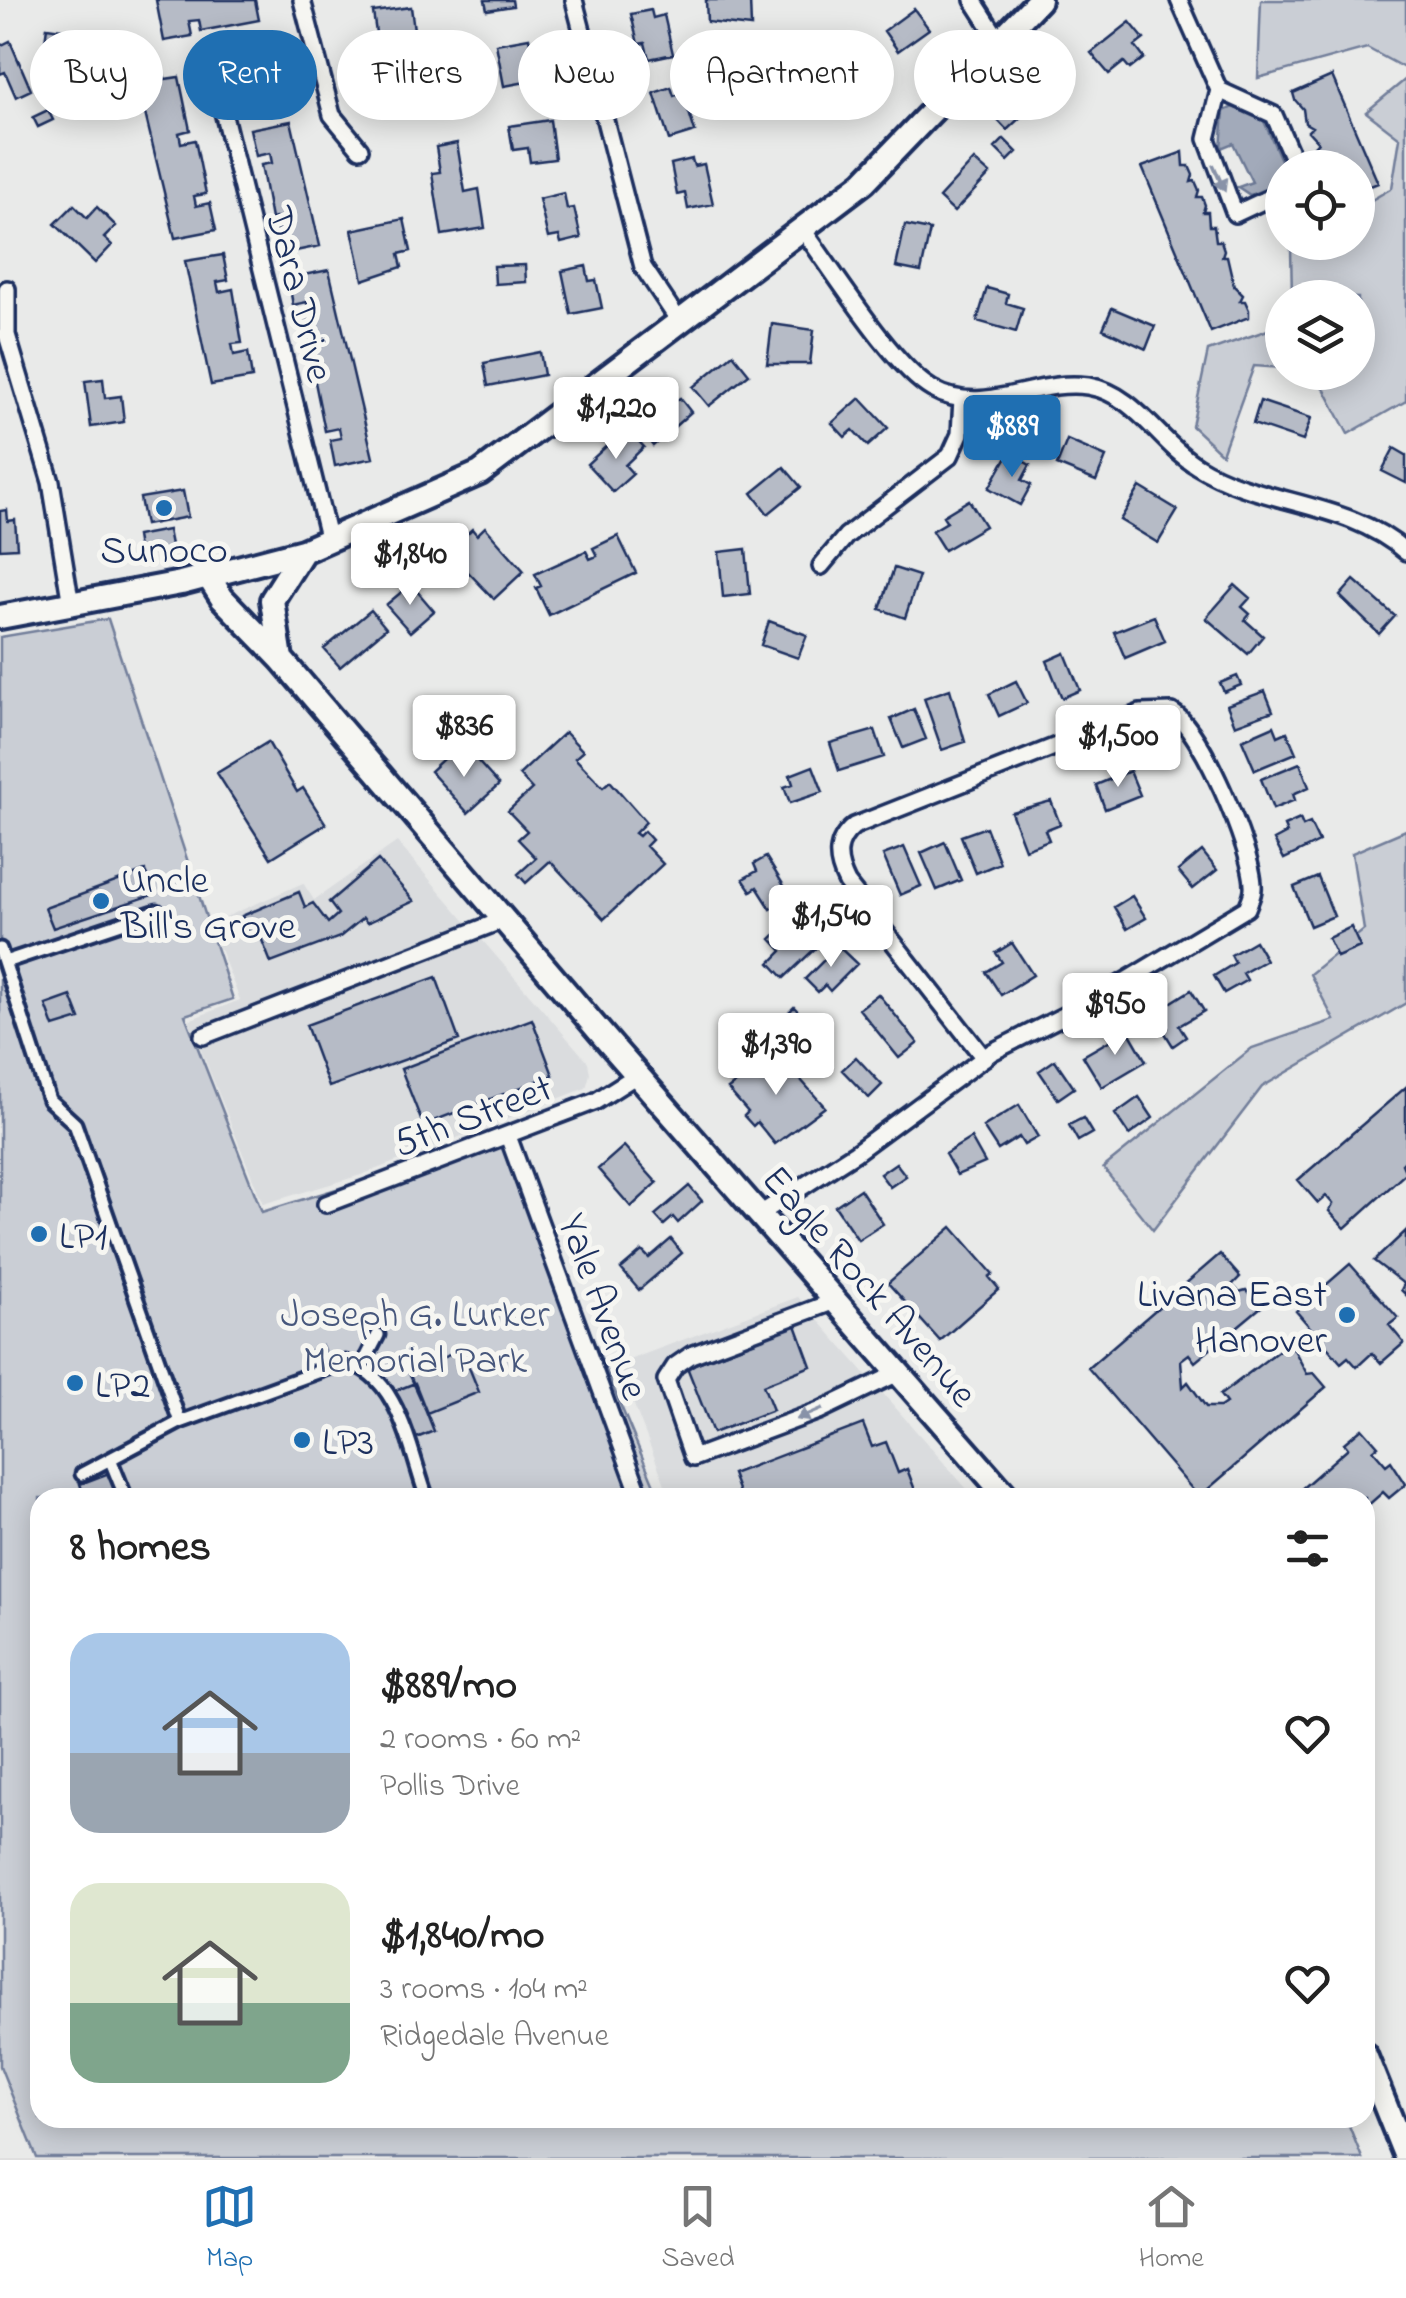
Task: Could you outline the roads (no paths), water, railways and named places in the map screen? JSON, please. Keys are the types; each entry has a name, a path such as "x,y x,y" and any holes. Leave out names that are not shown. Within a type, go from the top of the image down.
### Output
{"main road":[{"path":"1011,30 1039,0"},
{"path":"0,617 208,576 303,551 462,482 511,453 679,320 803,230 893,156 927,120"},
{"path":"281,659 272,600 303,551"},
{"name":"Eagle Rock Avenue","path":"208,576 222,598 281,659 503,920 999,1488"},
{"path":"1375,2080 1406,2157"}],"street":[{"path":"302,0 332,115 360,149"},
{"path":"574,0 642,267 679,320"},
{"path":"972,0 992,30"},
{"path":"1179,0 1219,90 1207,139 1235,214 1265,200"},
{"path":"1219,90 1274,116 1289,150"},
{"name":"Dara Drive","path":"225,120 329,541"},
{"path":"803,230 910,371 928,386 962,398 998,399 1062,386 1098,389 1130,406 1196,465 1228,481 1342,516 1390,538 1406,552"},
{"path":"8,289 6,334 51,482 71,605"},
{"path":"820,566 846,536 950,456 960,434 962,398"},
{"path":"760,1214 885,1132 984,1058 1089,1003 1247,908 1254,884 1240,837 1192,729 1172,712 1140,714 854,826 839,844 840,868 847,883 984,1058"},
{"path":"157,911 2,956 48,1100 74,1124 180,1422"},
{"path":"204,1036 503,920"},
{"name":"5th Street","path":"326,1204 608,1095 638,1075"},
{"name":"Yale Avenue","path":"508,1136 637,1488"},
{"path":"835,1300 690,1355 675,1366 666,1380 693,1458 819,1412 898,1372"},
{"path":"362,1366 378,1335"},
{"path":"82,1474 180,1422 345,1362 362,1366 388,1393 423,1488"},
{"path":"111,1461 122,1488"}],"water":[{"path":"1233,107 1263,119 1277,150 1265,150 1265,189 1250,195 1238,187 1252,182 1233,143 1221,148 1224,111"}],"place":[{"name":"Sunoco","path":"164,508"},
{"name":"Uncle Bill's Grove","path":"101,901"},
{"name":"LP1","path":"39,1234"},
{"name":"Livana East Hanover","path":"1347,1315"},
{"name":"LP2","path":"75,1383"},
{"name":"LP3","path":"302,1440"}],"park label":[{"name":"Joseph G. Lurker Memorial Park","path":"415,1335"}]}
